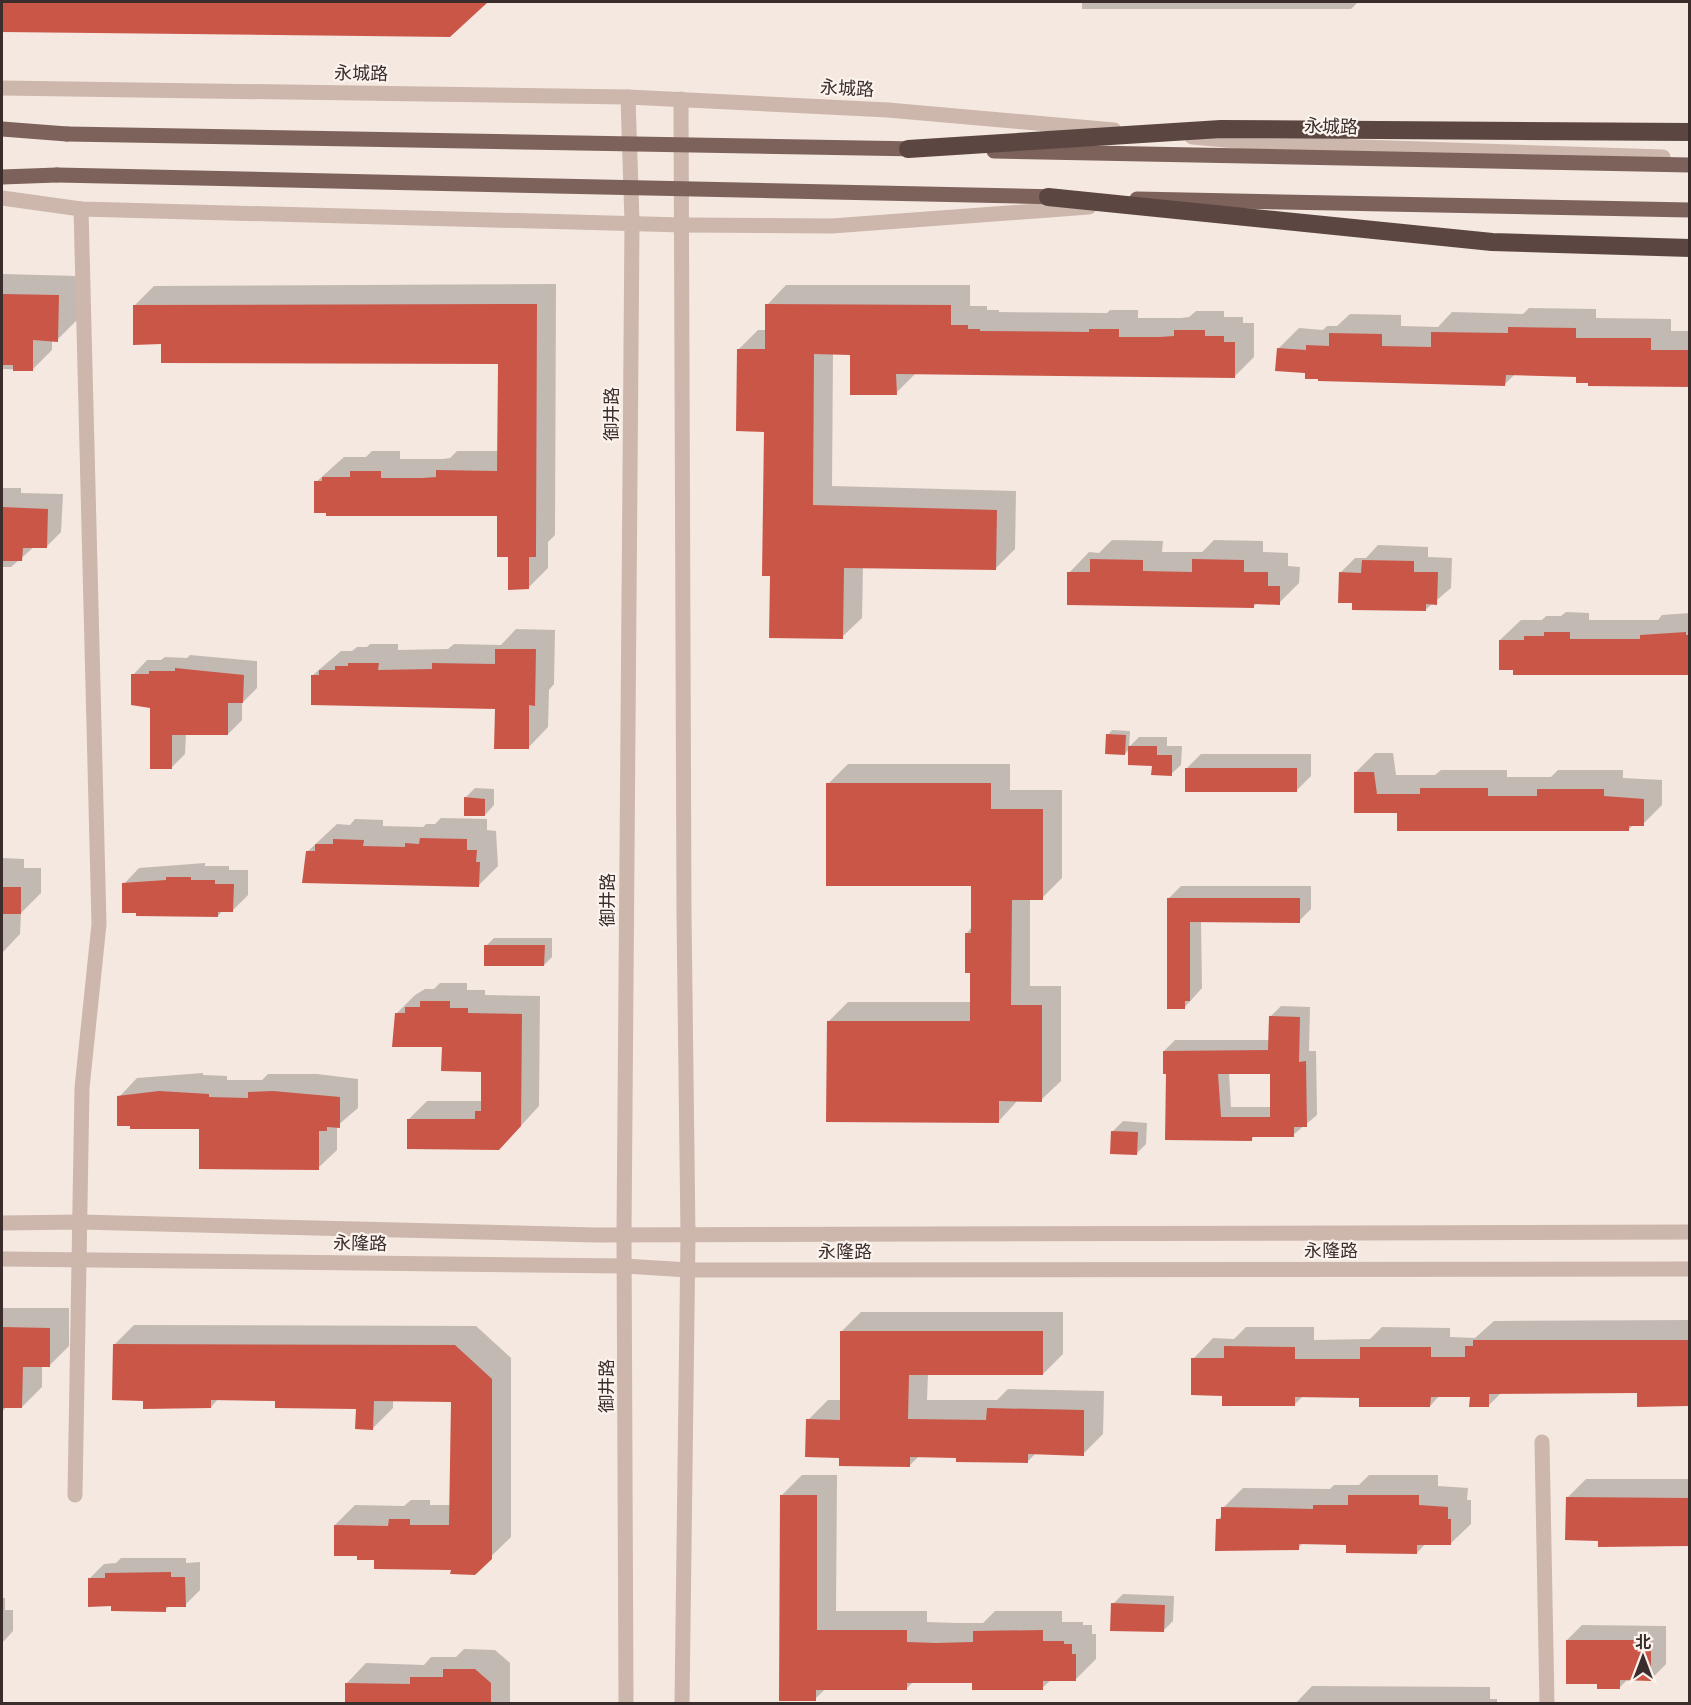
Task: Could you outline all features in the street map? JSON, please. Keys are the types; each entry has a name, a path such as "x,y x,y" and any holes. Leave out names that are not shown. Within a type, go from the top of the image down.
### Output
{"highway":[{"path":"908,149 1221,129 1689,132"},
{"path":"1048,197 1492,242 1689,248"}],"main road":[{"path":"2,129 67,134 1689,165"},
{"path":"2,177 57,175 1689,210"}],"street":[{"name":"永城路","path":"2,88 681,99 888,110 1269,144 1689,158"},
{"name":"御井路","path":"626,1704 624,1235 632,222 628,97"},
{"path":"681,99 684,914 688,1235 682,1704"},
{"path":"2,198 81,209 683,225 832,226 1082,207 1234,205 1689,216"},
{"path":"75,1495 82,1088 99,924 81,209"},
{"name":"永隆路","path":"2,1222 624,1235 1689,1232"},
{"name":"永隆路","path":"2,1259 625,1266 688,1270 1689,1269"},
{"path":"1542,1442 1547,1704"}],"building":[{"path":"2,2 488,2 450,37 2,32"},
{"path":"2,294 59,295 58,342 33,340 33,371 13,371 13,365 2,365"},
{"path":"537,304 536,557 529,557 529,589 508,590 508,557 497,557 497,516 326,516 326,513 314,513 314,481 322,481 322,477 350,477 350,471 381,471 381,478 422,478 436,477 436,470 497,471 498,364 161,363 161,344 133,345 133,305"},
{"path":"765,304 951,305 951,325 968,325 968,329 980,329 980,331 1089,332 1089,329 1119,329 1119,337 1160,337 1174,336 1174,330 1205,330 1205,336 1224,336 1224,342 1235,342 1235,378 896,374 897,395 850,395 850,355 814,354 813,505 997,510 996,570 844,568 843,639 769,638 770,576 762,576 764,432 736,431 737,349 765,349"},
{"path":"1508,327 1576,328 1576,338 1651,338 1651,350 1689,350 1689,387 1588,386 1588,383 1576,383 1576,377 1506,375 1505,386 1318,381 1318,379 1305,379 1305,373 1275,371 1277,348 1306,350 1306,345 1329,346 1329,333 1382,334 1382,346 1431,347 1431,332 1508,333"},
{"path":"2,507 48,509 47,548 23,548 22,561 2,561"},
{"path":"1090,559 1143,560 1143,571 1192,572 1192,559 1244,560 1244,572 1268,572 1268,586 1280,586 1280,605 1254,604 1254,608 1067,605 1067,572 1090,572"},
{"path":"1362,560 1414,561 1414,572 1438,572 1437,605 1426,604 1426,611 1352,610 1352,603 1338,603 1339,572 1361,573"},
{"path":"1544,632 1570,632 1570,639 1640,639 1640,635 1686,632 1686,635 1689,635 1689,675 1513,675 1513,670 1499,670 1499,640 1524,640 1524,636 1544,636"},
{"path":"495,649 536,649 535,706 529,705 529,749 494,749 495,709 311,705 311,675 319,675 319,670 335,670 335,666 348,666 348,663 379,663 378,670 432,669 432,663 495,664"},
{"path":"175,668 244,675 243,703 228,703 228,735 172,735 172,769 150,769 150,708 131,705 131,674 175,671"},
{"path":"1106,734 1126,735 1125,755 1105,754"},
{"path":"1128,746 1157,746 1157,755 1172,755 1172,776 1151,775 1152,766 1128,765"},
{"path":"1185,768 1297,768 1297,792 1185,792"},
{"path":"1354,772 1374,772 1377,794 1420,794 1420,788 1488,788 1488,796 1537,796 1537,789 1604,789 1604,796 1644,799 1644,826 1629,826 1629,831 1397,831 1397,813 1354,813"},
{"path":"826,783 991,783 991,809 1043,809 1043,900 1012,900 1011,1005 1042,1005 1042,1102 999,1101 999,1123 826,1122 827,1021 970,1021 970,973 965,973 965,933 971,933 971,886 826,886"},
{"path":"464,797 485,799 485,816 464,816"},
{"path":"420,838 467,839 467,850 477,850 476,862 480,862 479,887 302,883 306,851 315,851 315,844 333,844 333,839 364,840 363,846 405,847 405,843 419,844"},
{"path":"166,877 191,877 191,880 215,880 215,884 234,884 233,912 218,912 218,917 136,916 136,913 122,913 122,883 166,880"},
{"path":"2,887 21,887 21,914 2,914"},
{"path":"1167,898 1300,898 1300,923 1190,922 1190,1001 1185,1001 1185,1009 1167,1009"},
{"path":"484,945 545,945 544,966 484,966"},
{"path":"420,1001 450,1001 450,1008 468,1008 468,1013 522,1014 521,1126 499,1150 407,1149 407,1119 475,1119 475,1111 481,1111 481,1072 441,1071 442,1047 392,1047 395,1013 405,1013 405,1007 420,1007"},
{"path":"1269,1016 1300,1017 1299,1062 1306,1061 1307,1127 1294,1127 1294,1137 1252,1137 1252,1141 1165,1140 1166,1074 1163,1074 1163,1051 1268,1050","holes":["1218,1074 1270,1074 1270,1117 1221,1117"]},
{"path":"159,1091 209,1094 209,1097 248,1098 248,1092 273,1091 340,1097 340,1128 327,1127 327,1131 319,1131 319,1170 199,1169 199,1129 130,1129 130,1126 117,1126 117,1096"},
{"path":"1111,1131 1138,1132 1137,1155 1110,1154"},
{"path":"2,1327 50,1328 50,1367 23,1367 22,1408 2,1408"},
{"path":"840,1331 1043,1331 1043,1375 909,1375 908,1419 986,1420 987,1408 1084,1410 1084,1456 1028,1454 1028,1463 956,1462 956,1458 910,1457 910,1467 839,1466 839,1458 805,1457 806,1419 840,1420"},
{"path":"1473,1340 1689,1340 1688,1406 1637,1407 1637,1393 1489,1394 1489,1407 1469,1407 1470,1397 1431,1397 1430,1407 1359,1407 1359,1398 1295,1397 1295,1406 1222,1406 1222,1396 1191,1395 1191,1358 1224,1358 1224,1346 1295,1347 1295,1359 1360,1359 1360,1347 1431,1347 1431,1357 1465,1357 1465,1346 1473,1346"},
{"path":"113,1344 455,1345 492,1379 492,1559 475,1575 450,1574 451,1570 374,1569 374,1560 357,1560 357,1556 334,1556 334,1525 388,1526 389,1519 410,1519 410,1525 449,1525 451,1402 374,1401 373,1430 355,1429 356,1409 275,1408 275,1401 211,1400 211,1408 143,1409 143,1401 112,1400"},
{"path":"780,1495 817,1495 817,1630 907,1630 907,1642 936,1643 973,1642 973,1631 1043,1630 1043,1641 1064,1641 1064,1644 1072,1644 1072,1654 1076,1654 1076,1681 1043,1681 1043,1690 972,1690 972,1683 907,1683 907,1690 816,1690 816,1701 779,1701"},
{"path":"1348,1495 1419,1495 1419,1505 1448,1507 1448,1519 1451,1519 1451,1545 1417,1545 1417,1554 1346,1553 1346,1545 1299,1544 1299,1550 1215,1551 1216,1519 1221,1519 1221,1507 1313,1509 1313,1505 1348,1505"},
{"path":"1566,1497 1689,1498 1689,1546 1598,1547 1598,1541 1565,1540"},
{"path":"171,1572 171,1577 185,1577 186,1607 166,1607 166,1612 111,1611 111,1606 88,1607 88,1578 105,1578 105,1573"},
{"path":"1111,1603 1165,1605 1164,1632 1110,1631"},
{"path":"1566,1640 1651,1640 1651,1681 1620,1680 1620,1689 1597,1689 1597,1684 1566,1684"},
{"path":"443,1669 475,1669 491,1683 491,1704 345,1704 345,1683 410,1684 410,1677 443,1677"}]}
